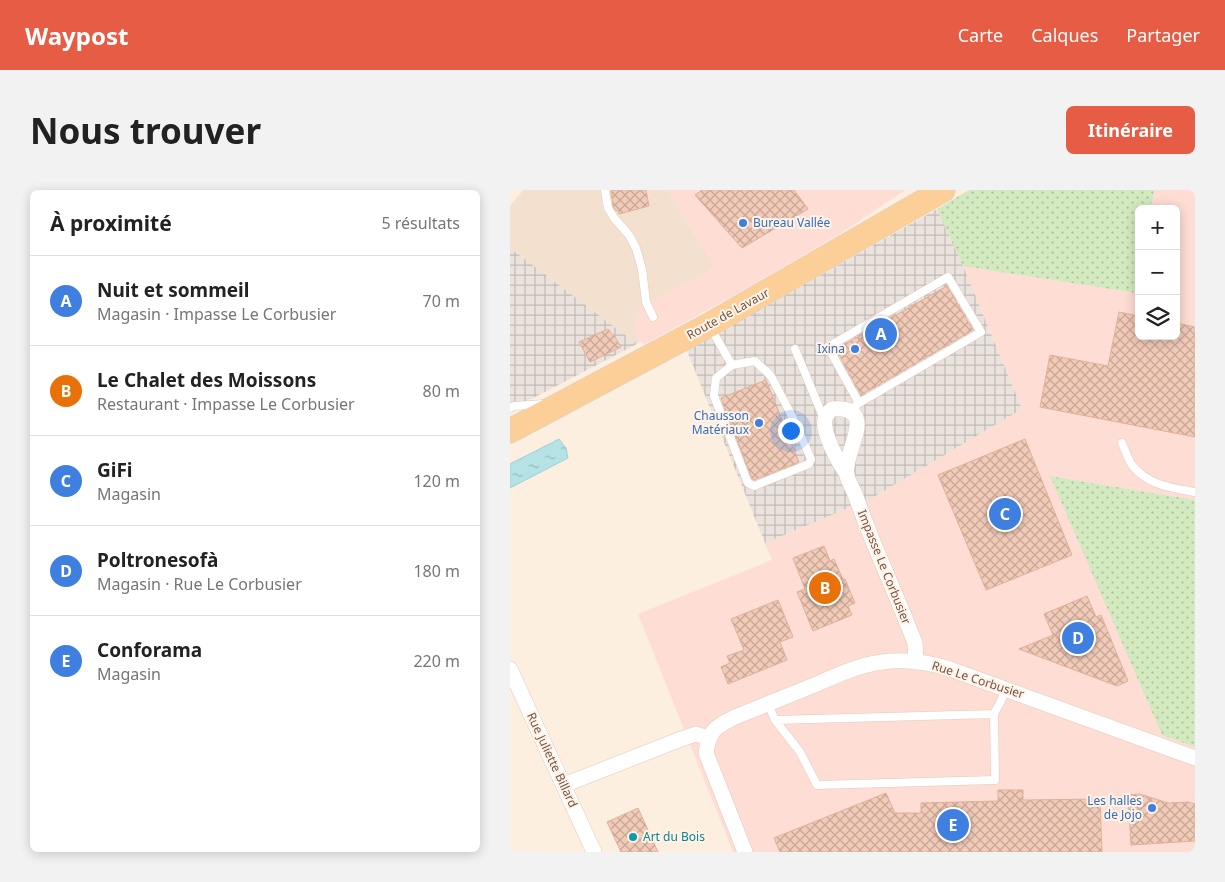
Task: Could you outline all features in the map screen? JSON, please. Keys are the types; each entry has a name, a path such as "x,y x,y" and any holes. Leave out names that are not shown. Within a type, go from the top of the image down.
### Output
{"main road":[{"name":"Route de Lavaur","path":"510,430 708,325 943,190"}],"street":[{"path":"824,421 827,413 832,409 854,407 858,426 846,474"},
{"name":"Impasse Le Corbusier","path":"824,421 838,462 846,474 915,643 916,662"},
{"name":"Rue Le Corbusier","path":"708,738 721,724 735,716 861,667 893,661 942,666 1195,758"},
{"name":"Rue Juliette Billard","path":"510,668 514,689 564,784 594,852"},
{"path":"564,784 681,738 696,734 708,738 706,753 745,852"}],"lane":[{"path":"605,190 608,208 629,235 636,248 642,269 646,302 653,317"},
{"path":"948,277 981,332 854,407 828,347 948,277"},
{"path":"708,325 732,365"},
{"path":"795,349 824,421"},
{"path":"755,361 771,376 793,418 811,459 809,464 754,486 748,483 714,396 716,378 732,365 755,361"},
{"path":"510,408 514,406 563,403"},
{"path":"1122,443 1132,464 1148,480 1195,492"},
{"path":"768,704 776,720 800,752 817,785 995,780 994,714 1006,688"},
{"path":"776,720 994,714"}],"shaded area":[{"path":"523,190 667,190 715,267 640,308 633,325 640,341 637,344 510,248 510,206"},
{"path":"667,190 905,190 838,235 645,344 640,341 633,325 640,308 715,267"},
{"path":"1154,190 1195,190 1195,500 1051,476 1162,735 1195,747 1195,852 733,852 638,614 772,560 765,543 872,498 1022,409 963,266 1134,293 1135,289 1135,340 1180,340 1180,205 1152,205"},
{"path":"937,209 963,266 1022,409 872,498 765,543 687,351"},
{"path":"510,248 637,344 510,410"}],"green space":[{"path":"969,190 1154,190 1152,205 1135,205 1135,293 963,266 937,209"},
{"path":"1050,476 1195,500 1195,747 1162,735"}],"water":[{"path":"559,439 566,448 568,458 510,488 510,464"}],"building":[{"path":"646,190 649,206 619,214 618,210 616,211 613,206 611,191"},
{"path":"702,190 794,190 808,209 742,248 695,195"},
{"path":"947,286 973,330 861,395 836,349"},
{"path":"1119,312 1135,315 1135,340 1180,340 1180,324 1195,327 1195,437 1040,407 1050,355 1108,366"},
{"path":"608,329 621,347 590,362 579,342"},
{"path":"766,380 799,462 754,480 721,398"},
{"path":"1025,439 1072,555 986,590 938,475"},
{"path":"824,546 830,561 834,559 843,580 845,579 855,603 848,606 852,615 813,631 797,592 805,589 793,558"},
{"path":"1087,596 1096,617 1101,615 1128,681 1117,686 1019,649 1053,635 1044,614"},
{"path":"778,600 793,637 780,642 787,660 728,684 721,667 730,663 727,656 744,650 731,619"},
{"path":"998,790 1023,790 1023,800 1100,799 1102,852 780,852 774,838 886,793 895,813 921,813 921,803 998,801"},
{"path":"1140,794 1168,803 1188,802 1195,804 1195,841 1131,845 1128,795"},
{"name":"Art du Bois","path":"638,808 658,852 621,852 607,822"}],"place":[{"name":"Bureau Vallée","path":"743,223"},
{"name":"Nuit et sommeil","path":"881,334"},
{"name":"Ixina","path":"855,349"},
{"name":"Chausson Matériaux","path":"759,423"},
{"name":"GiFi","path":"1005,514"},
{"name":"Le Chalet des Moissons","path":"825,588"},
{"name":"Poltronesofà","path":"1078,638"},
{"name":"Les halles de Jojo","path":"1152,808"},
{"name":"Conforama","path":"953,825"},
{"name":"Art du Bois","path":"633,837"}]}
